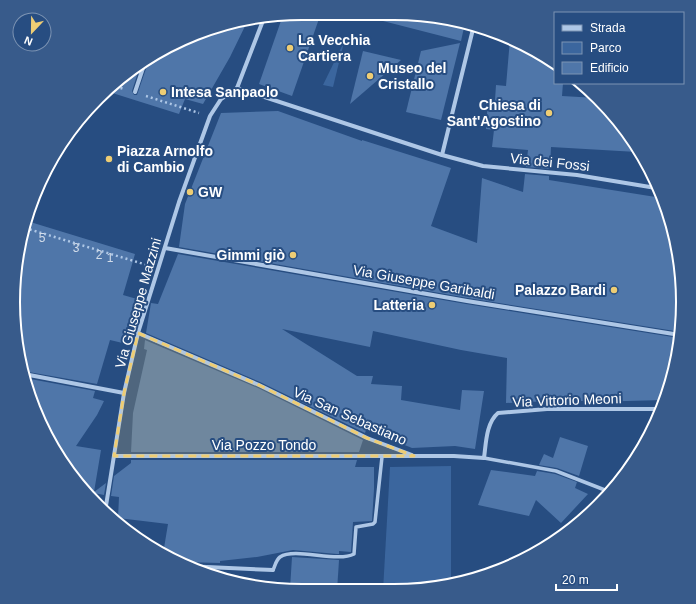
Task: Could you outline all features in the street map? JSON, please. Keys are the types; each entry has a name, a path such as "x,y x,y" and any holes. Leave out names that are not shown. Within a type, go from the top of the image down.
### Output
{"street":[{"path":"237,88 262,22"},
{"path":"442,154 472,31"},
{"path":"135,92 142,70"},
{"name":"Via Giuseppe Mazzini","path":"106,504 124,393 138,333 179,202 210,116 221,99 237,88"},
{"name":"Via dei Fossi","path":"237,88 483,166 577,175 652,187"},
{"name":"Via Giuseppe Garibaldi","path":"165,248 468,301 674,334"},
{"name":"Via San Sebastiano","path":"138,333 259,385 367,438 414,456 484,458 556,471 604,490"},
{"path":"30,375 124,393"},
{"name":"Via Vittorio Meoni","path":"484,458 488,431 492,418 498,413 547,409 655,409"},
{"name":"Via Pozzo Tondo","path":"114,456 414,456"},
{"path":"205,567 273,570 279,558 288,554 343,557 354,554 356,527 373,524 375,522 382,456"}],"path":[{"path":"119,87 210,116"},
{"path":"30,229 133,261"}],"highlighted area":[{"path":"138,333 259,385 367,438 414,456 382,457 114,456 124,393"}],"green space":[{"path":"344,42 333,87 323,85"},
{"path":"451,466 451,578 431,582 383,584 390,467"}],"building":[{"name":"La Vecchia Cartiera","path":"319,20 292,96 259,84 281,21"},
{"path":"394,20 431,22 464,29 461,41 383,21"},
{"path":"245,25 230,57 203,104 185,99 179,114 113,93 138,73 132,91 134,95 137,95 147,67 194,41"},
{"path":"460,43 441,120 406,112 421,51"},
{"name":"Chiesa di Sant'Agostino","path":"510,45 554,70 554,84 563,84 562,96 587,97 618,130 632,152 551,147 550,169 526,167 528,150 492,147 494,130 486,129 488,99 495,100 496,85 506,86"},
{"name":"Museo del Cristallo","path":"363,51 401,60 350,104"},
{"path":"278,111 362,141 451,168 431,226 477,243 482,178 523,192 525,174 549,176 549,180 656,197 671,247 674,265 676,302 674,331 468,298 179,247 185,204 221,113"},
{"path":"32,222 135,254 123,295 144,301 131,345 110,340 97,384 29,372 22,339 20,302 22,265"},
{"path":"178,254 466,304 674,337 674,339 671,357 658,400 506,403 507,358 461,350 373,331 370,347 282,329 357,376 373,376 371,384 402,386 401,400 460,410 462,390 484,391 475,449 455,446 412,448 367,430 365,433 260,382 146,333 151,303 158,304"},
{"path":"145,340 258,388 363,440 359,452 131,452 133,413 147,350 144,349"},
{"path":"31,379 95,391 93,398 104,401 97,415 76,446 101,450 94,492 78,474 49,427 41,410"},
{"path":"560,437 588,446 579,476 557,468 539,465 544,454 553,458"},
{"path":"131,460 357,460 355,467 374,467 372,521 353,522 351,552 339,551 339,554 337,554 293,550 257,557 220,561 220,563 192,562 164,548 168,524 121,518 118,516 119,497 111,496 114,476 131,463"},
{"path":"491,470 535,476 537,471 555,474 577,482 575,488 588,494 561,523 536,500 529,516 478,505"},
{"path":"106,483 104,495 94,492"},
{"path":"292,557 339,560 337,584 290,583"}],"place":[{"name":"La Vecchia Cartiera","path":"290,48"},
{"name":"Museo del Cristallo","path":"370,76"},
{"name":"Intesa Sanpaolo","path":"163,92"},
{"name":"Chiesa di Sant'Agostino","path":"549,113"},
{"name":"Piazza Arnolfo di Cambio","path":"109,159"},
{"name":"GW","path":"190,192"},
{"name":"Gimmi giò","path":"293,255"},
{"name":"Palazzo Bardi","path":"614,290"},
{"name":"Latteria","path":"432,305"}]}
